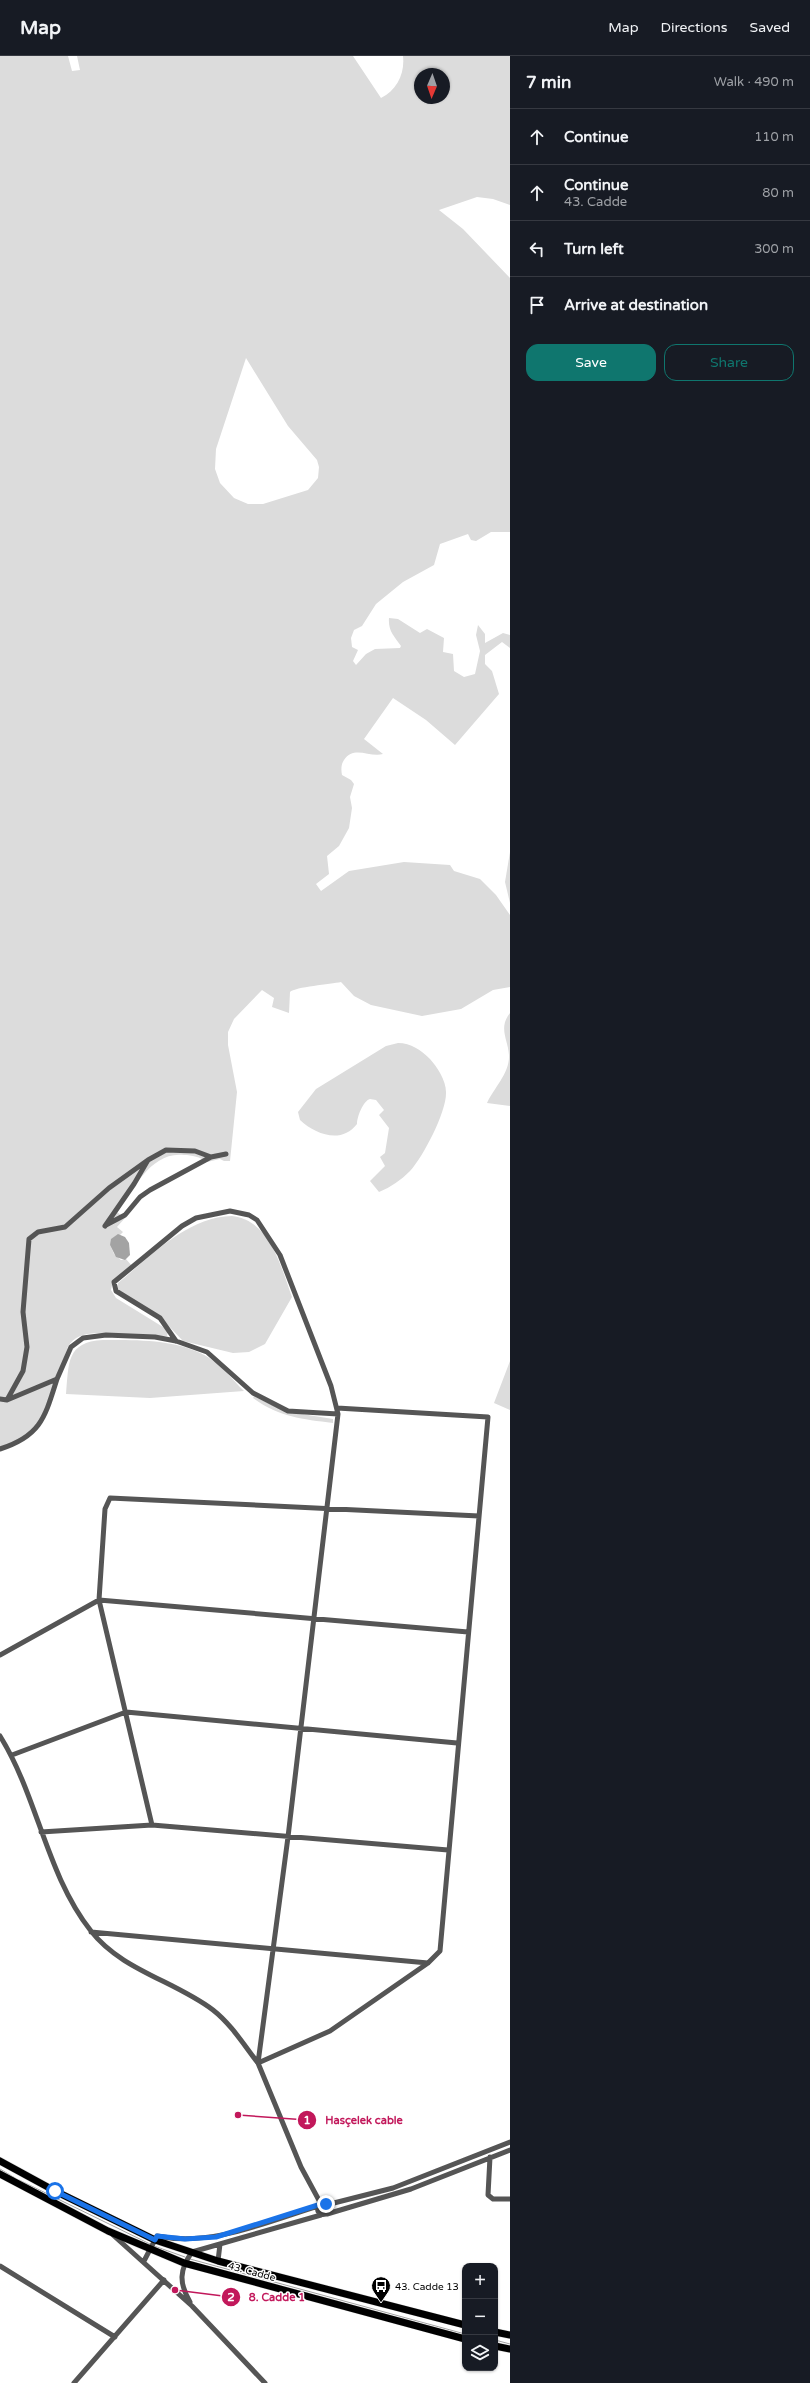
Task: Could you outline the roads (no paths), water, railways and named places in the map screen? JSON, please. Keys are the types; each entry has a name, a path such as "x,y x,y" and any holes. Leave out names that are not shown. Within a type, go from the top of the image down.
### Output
{"main road":[{"name":"43. Cadde","path":"0,2161 113,2220 192,2252 218,2261 462,2324"},
{"name":"43. Cadde","path":"0,2174 108,2231 150,2250 184,2263 462,2338"},
{"path":"498,2333 510,2335"},
{"path":"498,2347 510,2349"}],"street":[{"path":"7,1400 23,1371 27,1347 23,1312 30,1240 38,1232 65,1227 109,1188 148,1160 166,1150 195,1151 210,1157"},
{"path":"148,1160 134,1184 105,1226 125,1215 140,1197 150,1190 210,1157 226,1154"},
{"path":"176,1341 160,1318 116,1291 114,1282 182,1226 196,1218 230,1211 249,1215 257,1220 280,1255 332,1386 338,1414 328,1509 313,1619 288,1837 258,2063"},
{"path":"0,1449 17,1444 32,1434 44,1419 57,1379 71,1347 82,1338 106,1335 155,1337 176,1341 207,1352 253,1393 280,1408 288,1411 338,1414"},
{"path":"0,1399 7,1400 57,1379"},
{"path":"258,2063 330,2031 428,1963 440,1951 457,1743 488,1417 337,1408"},
{"path":"152,1825 99,1600 104,1509 110,1498 479,1516"},
{"path":"0,1655 99,1600 468,1632"},
{"path":"12,1756 126,1712 457,1743"},
{"path":"0,1736 12,1756 40,1832 69,1896 91,1932 125,1960 212,2009 230,2025 258,2063 301,2167 322,2205 329,2209 324,2214"},
{"path":"40,1832 152,1825 448,1850"},
{"path":"91,1932 428,1963"},
{"path":"144,2261 156,2238 185,2239 216,2237 322,2205 393,2188 510,2142"},
{"path":"192,2306 182,2286 181,2275 184,2263 192,2252 411,2189 510,2150"},
{"path":"489,2151 488,2195 493,2199 510,2198"},
{"path":"322,2205 317,2212 324,2214"},
{"path":"108,2231 144,2261 192,2306 265,2383"},
{"path":"218,2261 220,2244"},
{"path":"0,2266 115,2338"},
{"path":"74,2383 115,2338 164,2280"}],"waterway":[{"path":"0,2169 15,2178"},
{"path":"19,2180 150,2244"},
{"path":"154,2246 185,2257"},
{"path":"190,2259 462,2333"},
{"path":"498,2341 510,2344"}],"place":[{"name":"Hasçelek cable","path":"238,2115"},
{"name":"8. Cadde 1","path":"175,2290"},
{"name":"43. Cadde 13","path":"381,2303"}]}
